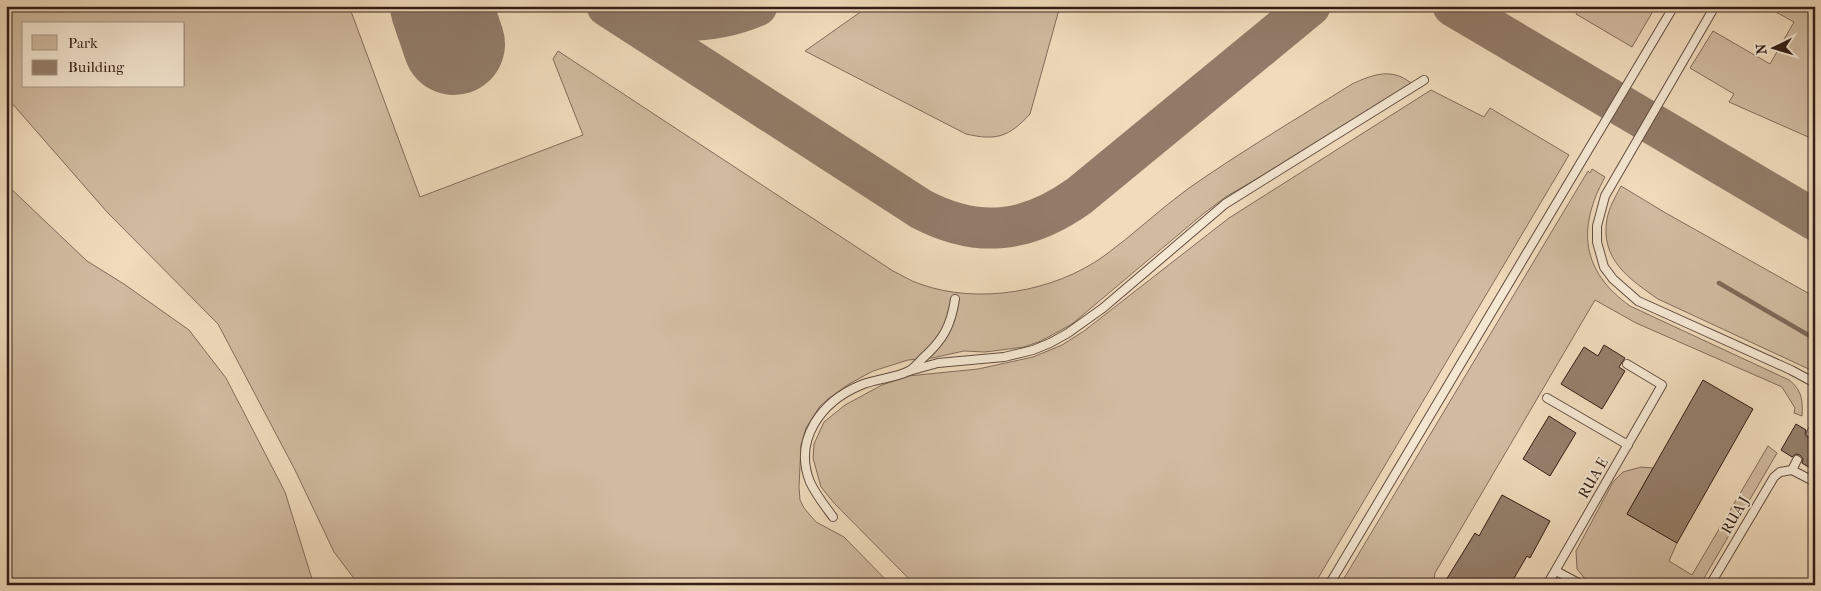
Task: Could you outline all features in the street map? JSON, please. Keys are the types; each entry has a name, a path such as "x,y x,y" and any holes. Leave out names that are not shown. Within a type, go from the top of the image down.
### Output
{"lane":[{"path":"1329,585 1674,6"},
{"path":"1715,6 1605,196 1597,226 1597,242 1600,257 1604,267 1613,279 1638,301 1791,370 1815,383"},
{"path":"833,517 818,497 810,481 806,465 806,449 809,435 817,419 826,407 840,396 854,389 910,371 938,364 1004,357 1033,350 1050,343 1068,333 1103,308 1225,204 1424,80"},
{"path":"910,371 939,342 948,328 953,314 955,299"},
{"name":"RUA E","path":"1547,585 1662,385 1626,364"},
{"path":"1547,398 1628,445"},
{"path":"1797,460 1792,470 1815,482"},
{"name":"RUA J","path":"1710,585 1774,477 1780,472 1792,470"},
{"path":"1556,571 1582,585"}],"green space":[{"path":"6,6 349,6 420,197 583,135 553,59 558,51 893,271 916,283 943,290 966,294 991,294 1039,286 1062,279 1084,268 1115,248 1189,188 1352,84 1381,74 1396,75 1411,83 1283,164 1227,196 1072,324 1041,341 1024,347 985,352 964,351 932,358 908,360 873,371 849,384 820,406 806,428 801,445 800,500 816,522 844,537 891,585 359,585 334,552 295,470 218,324 107,212 10,101 6,94"},
{"path":"869,6 1060,6 1030,114 1015,128 1001,135 986,137 966,134 805,51"},
{"path":"1580,6 1656,6 1632,47 1576,14"},
{"path":"1765,6 1815,6 1815,140 1729,102 1734,94 1690,68 1713,31 1770,64 1794,22"},
{"path":"1431,90 1484,117 1490,108 1569,155 1314,585 915,585 834,503 821,487 813,458 814,444 824,422 845,405 882,385 908,376 978,369 1033,357 1062,345 1084,331 1229,218"},
{"path":"1592,169 1605,177 1590,214 1588,231 1589,248 1593,263 1601,278 1614,293 1630,306 1789,380 1797,388 1801,396 1802,416 1794,413 1795,408 1782,387 1636,323 1595,300 1435,573 1433,585 1340,585 1588,171 1590,173"},
{"path":"6,184 87,261 124,284 189,330 226,378 285,492 312,579 316,585 6,585"},
{"path":"1621,186 1815,297 1815,372 1658,299 1627,275 1612,257 1606,233 1609,210"},
{"path":"1768,446 1777,453 1700,585 1595,585 1585,579 1577,569 1576,551 1613,482 1623,472 1641,467 1653,468 1627,514 1677,543 1669,561 1692,575"}],"building":[{"path":"1604,345 1625,358 1619,367 1625,371 1602,409 1561,384 1584,347 1598,356"},
{"path":"1703,380 1753,409 1677,543 1627,514"},
{"path":"1549,416 1576,433 1550,476 1523,459"},
{"path":"1796,424 1806,430 1805,434 1808,438 1815,437 1815,460 1810,468 1802,463 1803,459 1800,455 1796,454 1792,457 1781,450"},
{"path":"1502,495 1550,521 1530,558 1527,556 1510,585 1454,585 1446,580 1475,533 1479,536"}],"waterway":[{"path":"1719,283 1815,339"}],"taxiway":[{"path":"607,6 921,209 942,219 982,228 1002,228 1040,218 1079,196 1310,6"},
{"path":"627,13 660,19 693,20 725,16 757,6"},
{"path":"1453,6 1815,220"}],"runway":[{"path":"441,6 454,44"}]}
